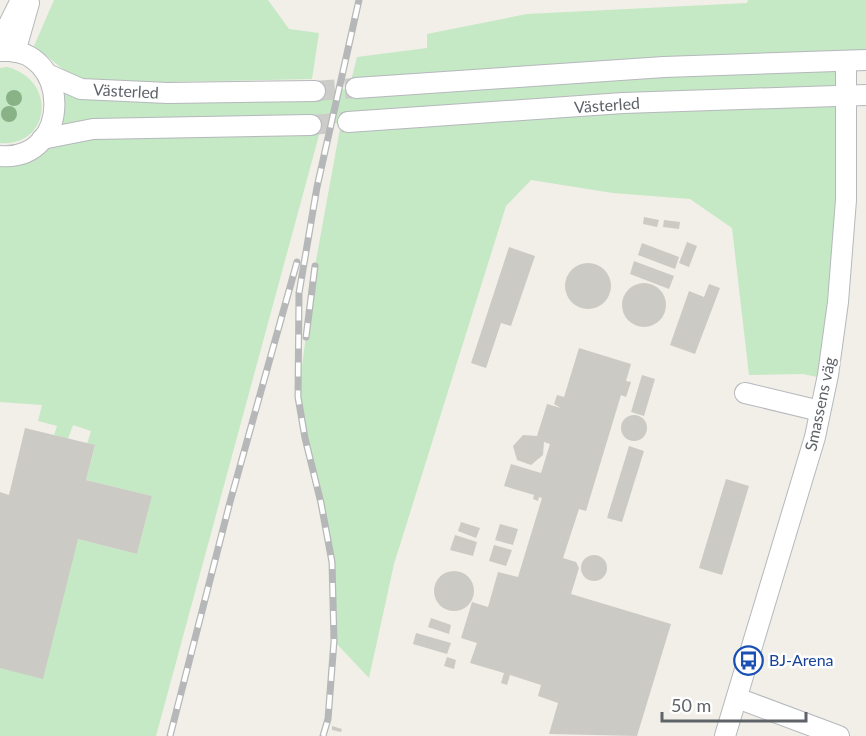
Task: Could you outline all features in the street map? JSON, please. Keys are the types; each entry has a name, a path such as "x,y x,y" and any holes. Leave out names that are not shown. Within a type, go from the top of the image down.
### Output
{"street":[{"path":"7,51 6,30 21,0"},
{"path":"7,51 30,0"},
{"name":"Västerled","path":"7,51 27,57 47,74 81,89 168,93 315,91"},
{"name":"Västerled","path":"356,88 664,67 866,60"},
{"name":"Smassens väg","path":"725,736 820,411 828,375 839,291 856,95 846,61"},
{"path":"42,139 52,123 56,106 54,90 47,74"},
{"name":"Västerled","path":"348,122 623,103 856,95"},
{"path":"0,156 19,154 42,139 93,129 311,125"},
{"path":"745,393 820,411"},
{"path":"737,698 839,736"}],"green space":[{"path":"54,0 268,0 289,29 319,33 312,79 122,83 83,80 69,74 34,46"},
{"path":"748,0 866,0 866,60 846,61 827,379 803,374 749,375 732,228 690,199 613,193 531,180 506,206 394,564 369,678 334,641 331,562 298,397 315,266 341,123 322,124 156,736 0,736 0,668 78,539 137,554 152,496 86,480 95,446 87,444 91,431 73,425 68,439 54,435 57,426 38,421 42,405 0,402 0,156 19,154 56,106 65,84 315,91 349,89 357,57 427,48 427,34 527,14 747,3"},
{"path":"7,67 23,74 34,85 40,98 41,111 38,124 29,135 17,141 0,143 0,68"}],"building":[{"path":"644,217 659,220 657,227 643,224"},
{"path":"664,220 680,222 679,229 663,227"},
{"path":"687,242 697,246 689,267 679,263"},
{"path":"642,243 679,257 675,269 638,255"},
{"path":"509,247 535,256 511,326 501,323 486,368 471,363"},
{"path":"634,261 674,276 669,289 630,274"},
{"path":"588,263 604,270 611,286 604,302 588,309 572,302 565,286 572,270"},
{"path":"644,283 660,289 666,305 660,321 644,327 628,321 622,305 628,289"},
{"path":"709,284 720,288 695,354 670,345 689,291 704,297"},
{"path":"579,348 631,364 626,381 631,382 626,397 621,395 586,511 579,509 563,558 576,562 579,568 571,594 671,624 637,736 549,734 558,703 538,696 541,685 510,675 507,685 501,683 504,673 470,663 477,643 461,638 472,602 488,607 498,572 518,577 542,498 539,497 538,501 533,499 534,495 504,486 511,464 541,473 550,444 544,442 543,455 531,465 517,460 513,446 523,435 537,436 547,404 561,408 554,404 557,395 564,397"},
{"path":"642,375 655,379 644,416 631,412"},
{"path":"634,415 643,419 647,428 643,437 634,441 625,437 621,428 625,419"},
{"path":"25,428 95,445 86,480 152,496 137,554 78,539 43,679 0,668 0,492 9,495"},
{"path":"629,446 644,451 622,522 607,518"},
{"path":"726,479 749,486 722,575 699,568"},
{"path":"461,522 480,528 476,538 458,531"},
{"path":"500,524 518,529 513,545 495,540"},
{"path":"455,535 477,542 473,556 450,550"},
{"path":"494,545 512,550 506,566 489,561"},
{"path":"594,555 603,559 607,568 603,577 594,581 585,577 581,568 585,559"},
{"path":"454,571 468,577 474,591 468,605 454,611 440,605 434,591 440,577"},
{"path":"431,618 451,625 449,634 428,627"},
{"path":"416,633 451,643 447,654 413,644"},
{"path":"447,657 456,660 454,669 444,666"},
{"path":"332,726 342,729 341,732 332,730"}],"tunnel":[{"path":"315,91 356,88"},
{"path":"311,125 348,122"}],"railway":[{"path":"323,736 328,719 334,641 332,562 298,397 299,293 317,187 359,0"},
{"path":"170,736 230,502 297,262"},
{"path":"306,337 315,266"}],"place":[{"name":"BJ-Arena","path":"748,660"}]}
